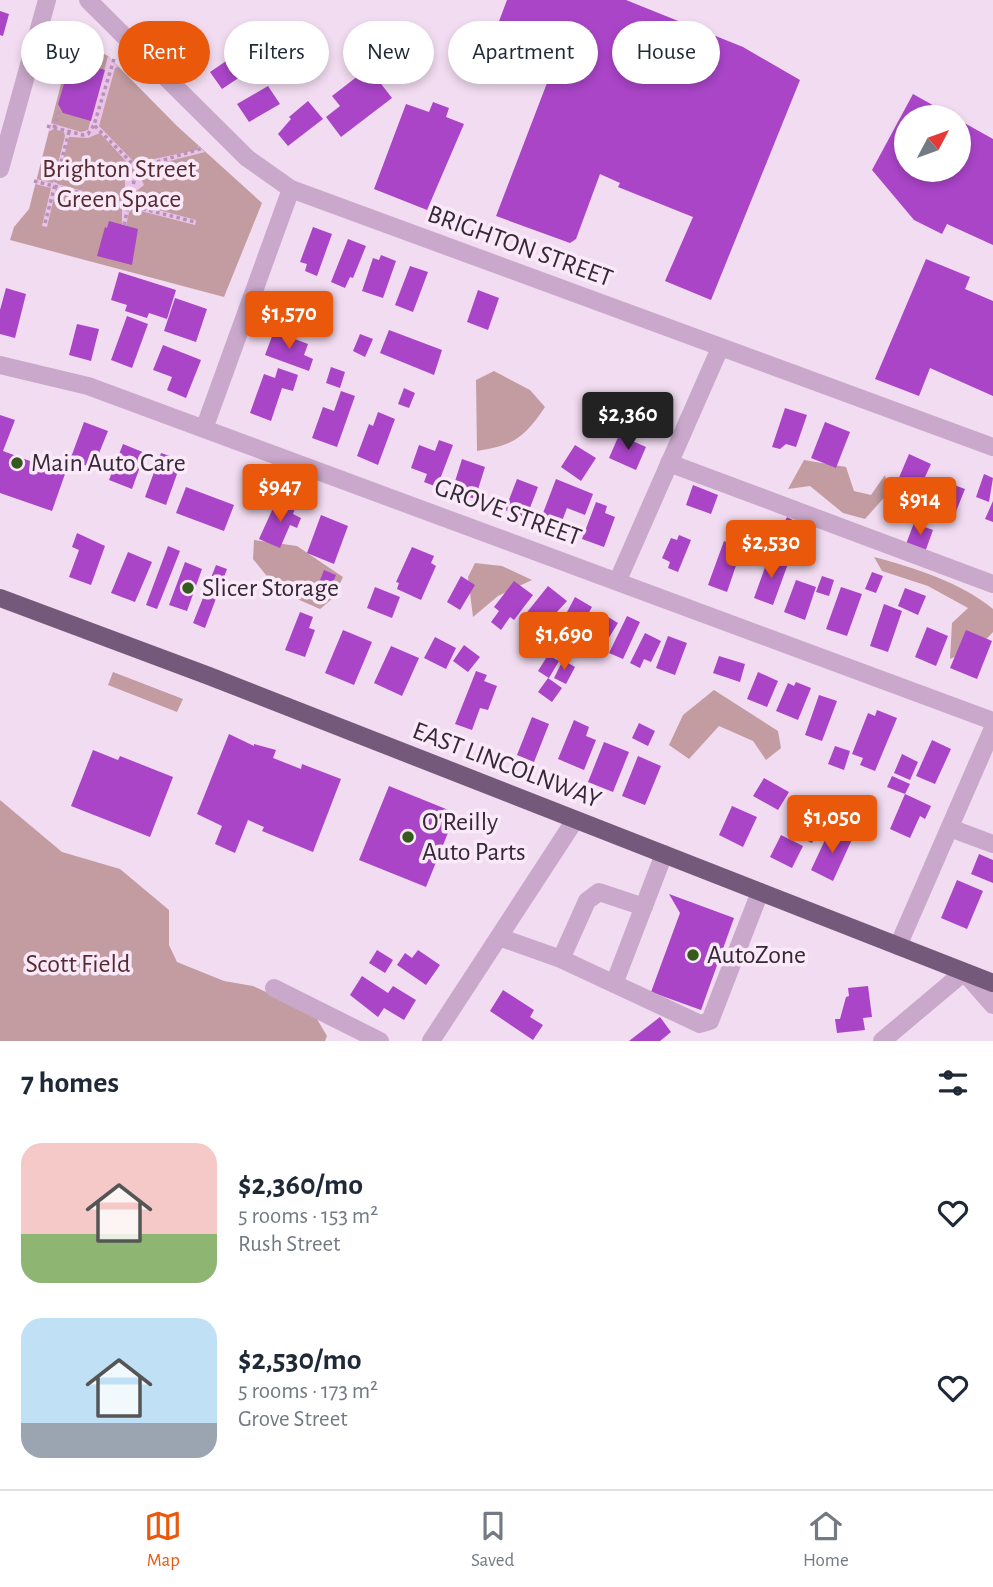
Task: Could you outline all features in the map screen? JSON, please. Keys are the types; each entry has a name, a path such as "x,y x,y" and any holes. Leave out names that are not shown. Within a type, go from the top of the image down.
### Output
{"main road":[{"name":"EAST LINCOLNWAY","path":"0,598 209,676 993,983"}],"street":[{"path":"0,169 7,116 47,0"},
{"name":"BRIGHTON STREET","path":"88,0 238,149 291,189 993,447"},
{"path":"204,429 291,189"},
{"path":"618,580 720,348"},
{"name":"GROVE STREET","path":"0,365 88,386 993,721"},
{"path":"669,463 993,584"},
{"path":"898,946 993,728"},
{"path":"431,1041 575,820"},
{"path":"950,828 993,844"},
{"path":"614,984 664,854"},
{"path":"561,959 587,901 594,894 599,892 644,907"},
{"path":"499,937 561,959 701,1024 710,1021 760,892"},
{"path":"882,1041 964,972 993,1006"},
{"path":"274,988 380,1041"}],"path":[{"path":"47,126 88,134 94,125 114,59"},
{"path":"52,106 60,109 54,128"},
{"path":"94,125 137,168"},
{"path":"45,223 68,132"},
{"path":"137,168 203,148"},
{"path":"124,225 137,168"},
{"path":"34,181 195,222"}],"green space":[{"name":"Brighton Street Green Space","path":"104,54 118,66 118,84 136,84 177,126 262,203 224,297 10,240 14,227 29,209 61,84 104,84"},
{"path":"494,371 530,390 545,407 531,426 517,438 500,446 477,451 476,380"},
{"path":"804,460 846,467 854,491 871,495 885,475 889,492 865,519 843,513 810,486 788,489"},
{"path":"254,540 297,546 343,577 333,598 320,609 279,591 253,559"},
{"path":"874,557 936,577 980,599 993,609 993,632 979,647 950,659 952,623 968,608 928,586 882,571"},
{"path":"475,563 502,566 532,580 498,596 473,617 468,577"},
{"path":"113,672 183,699 177,712 108,685"},
{"path":"714,690 778,731 781,748 766,760 753,741 719,726 689,759 669,745 683,715"},
{"name":"Scott Field","path":"0,800 62,852 120,869 169,910 169,945 177,962 224,981 253,986 314,1014 327,1036 325,1041 0,1041"}],"shaded area":[{"path":"108,56 118,67 115,68 99,126 135,163 197,150 198,146 205,152 142,168 139,174 144,185 134,193 133,203 196,220 195,225 133,209 129,212 126,226 122,225 122,206 56,189 47,227 42,226 51,188 35,184 36,179 53,183 65,136 64,132 54,129 48,132 51,123 81,132 88,130 100,84 104,84","holes":["100,133 135,171 125,179 125,187 130,192 124,202 57,184 69,137 88,138"]}],"building":[{"path":"507,0 626,0 678,21 612,21 612,84 720,84 720,38 743,47 800,80 711,300 665,281 693,217 618,187 620,183 600,174 576,239 570,243 496,216 547,84 598,84 598,21 499,21"},
{"path":"0,11 9,14 3,36 0,35"},
{"path":"224,62 224,84 230,84 222,89 210,72"},
{"path":"64,84 101,84 91,121 63,113 58,104"},
{"path":"348,84 381,84 392,98 341,137 326,117 340,106 332,96"},
{"path":"268,86 280,104 249,122 237,104"},
{"path":"913,94 933,105 907,105"},
{"path":"308,101 323,119 288,146 278,134 291,119 289,117"},
{"path":"433,102 449,108 446,117 464,124 427,210 374,189 406,104 429,112"},
{"path":"971,127 993,139 993,245 947,224 942,234 914,220 872,170 894,129 894,182 971,182"},
{"path":"109,221 138,229 132,265 97,256"},
{"path":"313,227 332,234 317,276 305,271 307,264 300,262"},
{"path":"348,239 366,246 353,278 350,277 345,288 331,282"},
{"path":"381,255 396,261 383,298 362,291 373,258 379,260"},
{"path":"926,259 970,277 965,289 993,301 993,396 930,368 919,396 875,379"},
{"path":"410,266 428,272 413,312 395,305"},
{"path":"119,272 176,290 167,319 149,313 147,318 125,311 127,305 111,300"},
{"path":"6,288 26,294 15,338 0,334 0,310"},
{"path":"478,290 499,298 488,330 467,322"},
{"path":"175,298 207,309 196,342 164,331"},
{"path":"293,304 311,311 305,328 287,322"},
{"path":"127,316 148,324 132,368 111,360"},
{"path":"77,324 99,329 91,361 69,355"},
{"path":"389,330 442,350 434,375 380,353"},
{"path":"274,331 308,344 304,355 313,359 309,371 265,355"},
{"path":"360,334 373,339 365,357 353,351"},
{"path":"163,345 201,360 186,398 167,390 172,377 153,370"},
{"path":"331,367 345,372 340,388 326,383"},
{"path":"278,368 298,375 293,391 282,388 271,421 250,413 264,374 275,378"},
{"path":"404,388 415,393 409,408 398,404"},
{"path":"341,391 355,396 337,447 312,438 323,407 334,411"},
{"path":"785,408 807,415 796,447 786,444 780,449 772,447"},
{"path":"378,412 395,419 378,465 357,456 369,424 373,426"},
{"name":"Main Auto Care","path":"0,415 15,420 3,451 65,474 52,511 0,493"},
{"path":"84,422 108,431 93,468 70,460"},
{"path":"825,422 850,432 836,468 811,458"},
{"path":"619,435 646,447 636,470 609,458"},
{"path":"439,440 453,445 437,487 424,482 427,474 411,468 419,445 435,451"},
{"path":"123,444 145,453 132,489 109,480"},
{"path":"575,445 596,458 581,481 561,467"},
{"path":"161,453 182,460 166,505 145,497"},
{"path":"909,454 931,464 913,503 899,497 902,490 895,487"},
{"path":"462,459 485,467 475,499 452,491"},
{"path":"984,474 993,478 989,502 976,497"},
{"path":"517,479 538,487 526,518 505,510"},
{"path":"556,479 593,494 585,515 567,508 559,529 540,521"},
{"path":"938,479 965,489 955,514 942,509 944,503 930,498"},
{"path":"693,485 718,495 711,514 686,505"},
{"path":"186,487 234,505 224,531 176,513"},
{"path":"285,501 296,506 293,514 301,518 297,528 290,525 280,548 259,539 274,506 281,509"},
{"path":"993,501 993,522 985,519"},
{"path":"596,502 607,506 605,513 615,517 604,547 582,539"},
{"path":"321,515 348,526 334,564 307,553"},
{"path":"787,517 809,528 799,549 777,537"},
{"path":"914,523 933,530 925,552 906,544"},
{"path":"77,533 105,546 91,585 69,577 79,550 72,547"},
{"path":"679,535 691,540 678,572 668,568 670,562 662,558 671,538 677,540"},
{"path":"724,541 742,548 727,592 708,585"},
{"path":"168,546 180,551 157,609 146,605"},
{"path":"412,547 434,556 431,563 436,566 421,600 397,589 399,583 396,582"},
{"path":"128,552 152,562 135,602 111,593"},
{"path":"774,556 789,561 773,605 754,598 767,562 771,564"},
{"path":"185,562 202,569 187,611 169,605"},
{"path":"216,565 227,569 205,628 193,623"},
{"path":"324,570 336,575 329,593 317,588"},
{"path":"872,572 883,576 876,593 865,589"},
{"path":"461,576 475,585 460,610 447,602"},
{"path":"822,576 834,580 829,596 816,592"},
{"path":"796,580 816,587 805,620 784,612"},
{"path":"514,581 533,595 514,620 510,617 501,630 491,622 499,611 494,607"},
{"path":"548,586 567,601 535,636 521,626 527,619 524,616"},
{"path":"375,587 400,597 392,618 367,608"},
{"path":"841,587 862,594 847,636 826,629"},
{"path":"905,588 926,596 918,615 898,606"},
{"path":"575,597 592,607 575,637 559,627"},
{"path":"884,604 902,611 888,652 870,646"},
{"path":"300,612 313,617 309,628 315,630 305,657 285,650"},
{"path":"600,612 618,623 602,649 584,637"},
{"path":"627,616 640,622 623,659 609,653"},
{"path":"927,627 948,636 936,666 915,657"},
{"path":"343,630 372,642 354,685 325,673"},
{"path":"966,630 992,641 977,679 950,668"},
{"path":"645,633 661,641 651,662 644,659 640,668 630,663"},
{"path":"668,636 687,643 675,675 656,668"},
{"path":"435,637 456,648 446,669 424,658"},
{"path":"464,645 480,657 468,672 453,661"},
{"path":"391,646 419,658 402,696 374,683"},
{"path":"548,655 559,661 549,678 538,671"},
{"path":"719,656 745,664 740,682 713,673"},
{"path":"563,660 575,667 566,684 554,678"},
{"path":"476,671 487,675 484,681 497,686 488,710 480,708 472,730 455,724"},
{"path":"758,672 778,681 767,707 747,699"},
{"path":"548,678 562,688 552,702 538,692"},
{"path":"796,682 811,688 798,720 776,711 788,683 794,686"},
{"path":"819,695 837,701 822,741 805,735"},
{"path":"877,710 897,718 875,771 860,765 863,758 852,754 868,713 875,716"},
{"path":"532,717 549,724 534,762 517,755"},
{"path":"574,720 589,727 586,736 596,740 584,770 558,759"},
{"path":"639,723 655,731 648,746 632,738"},
{"path":"229,734 254,746 276,750 273,758 301,769 302,764 341,779 313,852 262,831 264,827 248,820 235,853 215,844 222,826 197,814"},
{"path":"932,740 951,749 935,784 916,776"},
{"path":"604,742 629,752 613,792 588,782"},
{"path":"835,746 850,751 844,770 828,764"},
{"path":"93,750 118,760 120,756 173,777 150,837 71,806"},
{"path":"902,754 918,762 910,780 894,773"},
{"path":"638,756 661,766 645,805 622,796"},
{"path":"892,776 910,784 905,794 887,787"},
{"path":"764,778 789,792 778,810 753,796"},
{"name":"O'Reilly Auto Parts","path":"389,786 456,813 426,887 359,860"},
{"path":"905,794 931,806 925,819 920,816 910,838 890,829"},
{"path":"732,806 757,817 743,847 719,835"},
{"path":"810,821 820,826 812,843 801,838"},
{"path":"840,829 854,835 833,881 811,870 825,840 833,844"},
{"path":"781,835 803,846 792,868 770,857"},
{"path":"979,854 993,860 993,883 971,874"},
{"path":"957,880 983,891 967,929 941,918"},
{"name":"AutoZone","path":"669,894 734,918 701,1010 651,992 680,913"},
{"path":"377,950 393,960 385,973 369,963"},
{"path":"418,950 440,965 426,985 397,965 405,953 412,958"},
{"path":"362,976 388,993 393,986 416,1000 404,1020 384,1008 378,1017 350,995"},
{"path":"868,986 872,1017 863,1018 865,1030 837,1033 835,1019 840,1019 846,997 849,996 848,988"},
{"path":"503,990 534,1010 530,1017 543,1025 533,1040 490,1011"},
{"path":"660,1017 671,1032 660,1041 629,1041"}],"place":[{"name":"Main Auto Care","path":"17,463"},
{"name":"Slicer Storage","path":"188,588"},
{"name":"O'Reilly Auto Parts","path":"408,837"},
{"name":"AutoZone","path":"693,955"}]}
